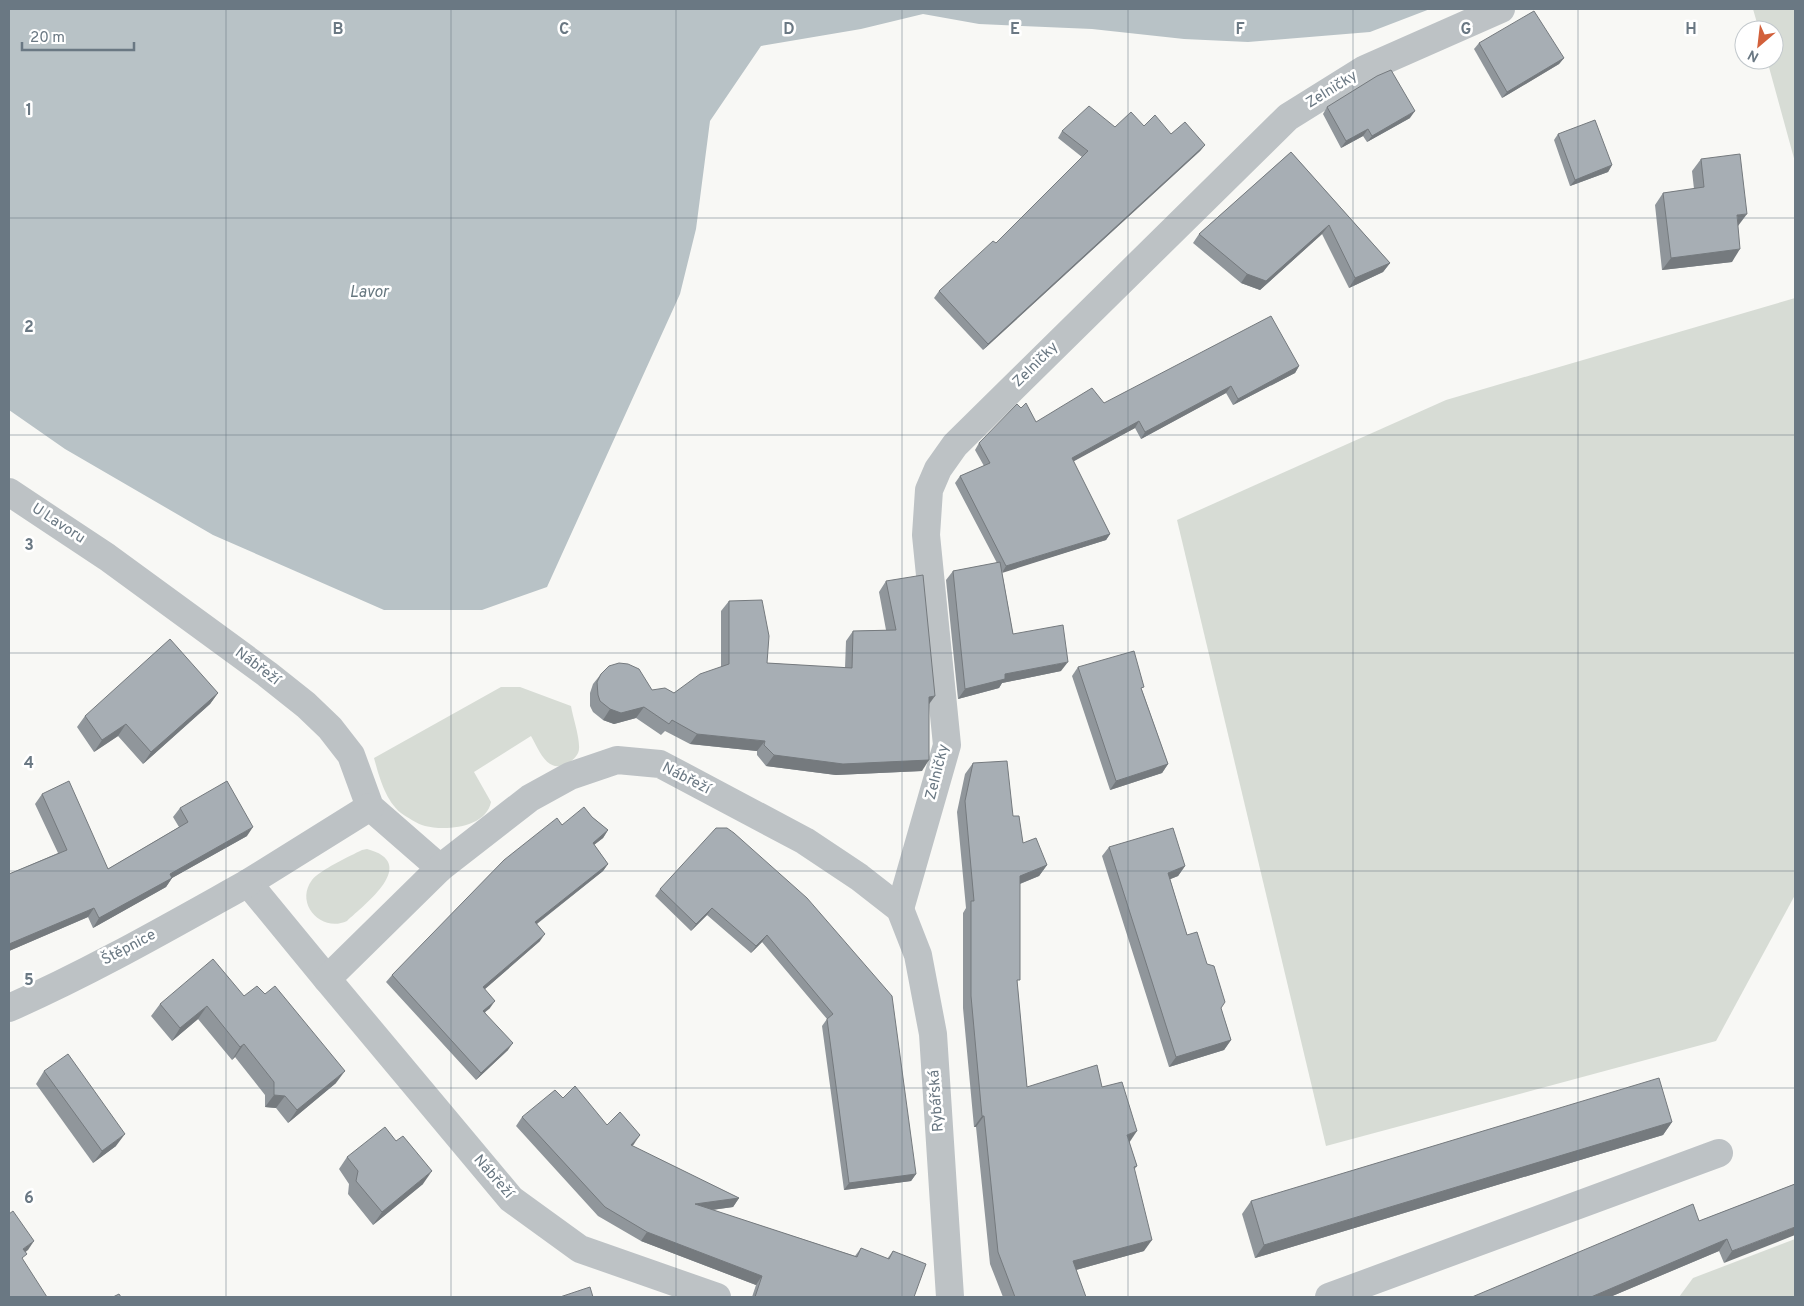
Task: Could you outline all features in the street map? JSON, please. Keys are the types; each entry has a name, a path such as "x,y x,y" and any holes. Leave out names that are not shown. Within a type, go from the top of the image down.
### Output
{"street":[{"name":"Zelničky","path":"900,909 947,745 926,534 929,490 938,469 955,445 1288,117 1365,69 1501,9"},
{"name":"U Lavoru","path":"9,492 107,557"},
{"name":"Nábřeží","path":"107,557 306,704 330,728 351,755 370,807 440,868"},
{"name":"Nábřeží","path":"327,979 440,868 530,798 570,776 617,760 660,764 804,841 859,877 900,909"},
{"path":"248,883 370,807"},
{"name":"Nábřeží","path":"248,883 511,1199 580,1249 717,1297"},
{"name":"Štěpnice","path":"9,1008 144,940 248,883"},
{"name":"Rybářská","path":"900,909 918,955 933,1034 950,1297"},
{"path":"1329,1297 1719,1152"}],"shaded area":[{"path":"1753,9 1795,9 1795,162 1770,70 1784,70 1784,20 1756,20"},
{"path":"1795,298 1795,895 1716,1041 1326,1146 1177,520 1446,400"},
{"path":"501,687 520,687 571,706 579,744 579,751 576,756 562,766 550,764 541,755 531,736 474,772 491,802 488,811 464,826 443,828 425,826 412,820 395,808 387,795 374,758"},
{"path":"367,849 382,855 389,864 389,873 384,884 347,921 338,924 320,920 313,914 306,898 307,889 312,880 336,864"},
{"path":"1795,1239 1795,1297 1679,1297 1693,1278"}],"water":[{"name":"Lavor","path":"9,9 1430,9 1370,32 1248,42 1184,39 1092,29 979,24 923,14 861,29 761,46 710,121 696,229 680,294 547,587 482,610 384,610 213,535 65,449 9,410"}],"building":[{"path":"1534,11 1564,58 1507,92 1479,43"},
{"path":"1391,70 1415,111 1372,136 1368,129 1346,141 1327,107 1377,76"},
{"path":"1089,106 1115,127 1131,112 1144,126 1155,115 1171,134 1185,122 1205,145 988,344 939,291 993,241 996,243 1088,151 1062,131"},
{"path":"1595,120 1612,165 1575,180 1558,134"},
{"path":"1291,152 1390,263 1355,278 1329,225 1266,281 1247,274 1199,234"},
{"path":"1740,154 1747,214 1737,215 1740,249 1671,258 1663,193 1704,187 1701,159"},
{"path":"1271,316 1299,366 1238,399 1231,386 1145,432 1139,421 1072,458 1110,534 1006,566 960,476 990,463 979,443 1017,404 1021,408 1026,403 1036,422 1092,388 1104,403"},
{"path":"1000,562 1013,634 1063,625 1068,662 1005,674 1005,679 965,689 953,571"},
{"path":"923,575 935,696 929,697 929,760 843,764 774,755 764,745 765,741 697,734 672,720 669,724 644,707 621,713 610,709 600,701 597,682 601,674 609,666 619,663 628,664 639,669 652,690 665,688 674,693 700,674 729,664 729,601 762,600 769,636 767,663 852,668 853,631 896,630 886,581"},
{"path":"170,639 218,693 151,752 126,724 102,740 85,716"},
{"path":"1134,651 1144,687 1141,688 1168,764 1116,781 1078,667"},
{"path":"1007,761 1013,816 1019,816 1023,843 1036,838 1047,865 1020,876 1020,980 1017,980 1027,1087 1097,1065 1102,1087 1122,1082 1137,1131 1127,1135 1137,1166 1134,1167 1152,1240 1073,1261 1086,1297 1015,1297 998,1252 984,1116 982,1116 971,996 971,901 974,901 965,801 973,763"},
{"path":"69,781 108,869 188,822 180,808 227,781 253,827 170,874 172,878 99,918 94,908 9,944 9,874 67,850 42,794"},
{"path":"584,807 592,817 608,830 593,843 608,864 535,922 545,934 483,987 495,1001 483,1011 513,1043 481,1073 392,975 504,860 557,818 562,825"},
{"path":"716,828 727,828 734,833 807,898 892,996 916,1174 849,1183 827,1019 833,1014 767,935 756,946 712,908 696,924 660,889"},
{"path":"1173,828 1185,866 1168,873 1187,935 1197,932 1207,964 1214,966 1225,1002 1221,1008 1231,1040 1176,1057 1109,847"},
{"path":"213,959 244,996 257,986 265,994 275,986 345,1071 297,1110 285,1096 274,1095 274,1082 244,1044 240,1047 207,1006 180,1028 160,1004"},
{"path":"68,1054 125,1134 102,1151 44,1071"},
{"path":"1659,1078 1672,1122 1264,1245 1251,1201"},
{"path":"575,1086 607,1125 620,1112 640,1135 631,1145 739,1198 695,1204 857,1257 861,1248 889,1259 893,1251 926,1264 914,1297 755,1297 762,1276 647,1232 605,1207 522,1117 555,1090 563,1098"},
{"path":"385,1127 396,1141 403,1136 432,1171 382,1212 356,1181 358,1171 347,1157"},
{"path":"1795,1184 1795,1227 1732,1251 1727,1239 1591,1297 1472,1297 1693,1204 1699,1221"},
{"path":"13,1211 34,1241 23,1249 27,1254 22,1258 47,1297 9,1297 9,1214"},
{"path":"590,1287 593,1297 560,1297"}]}
